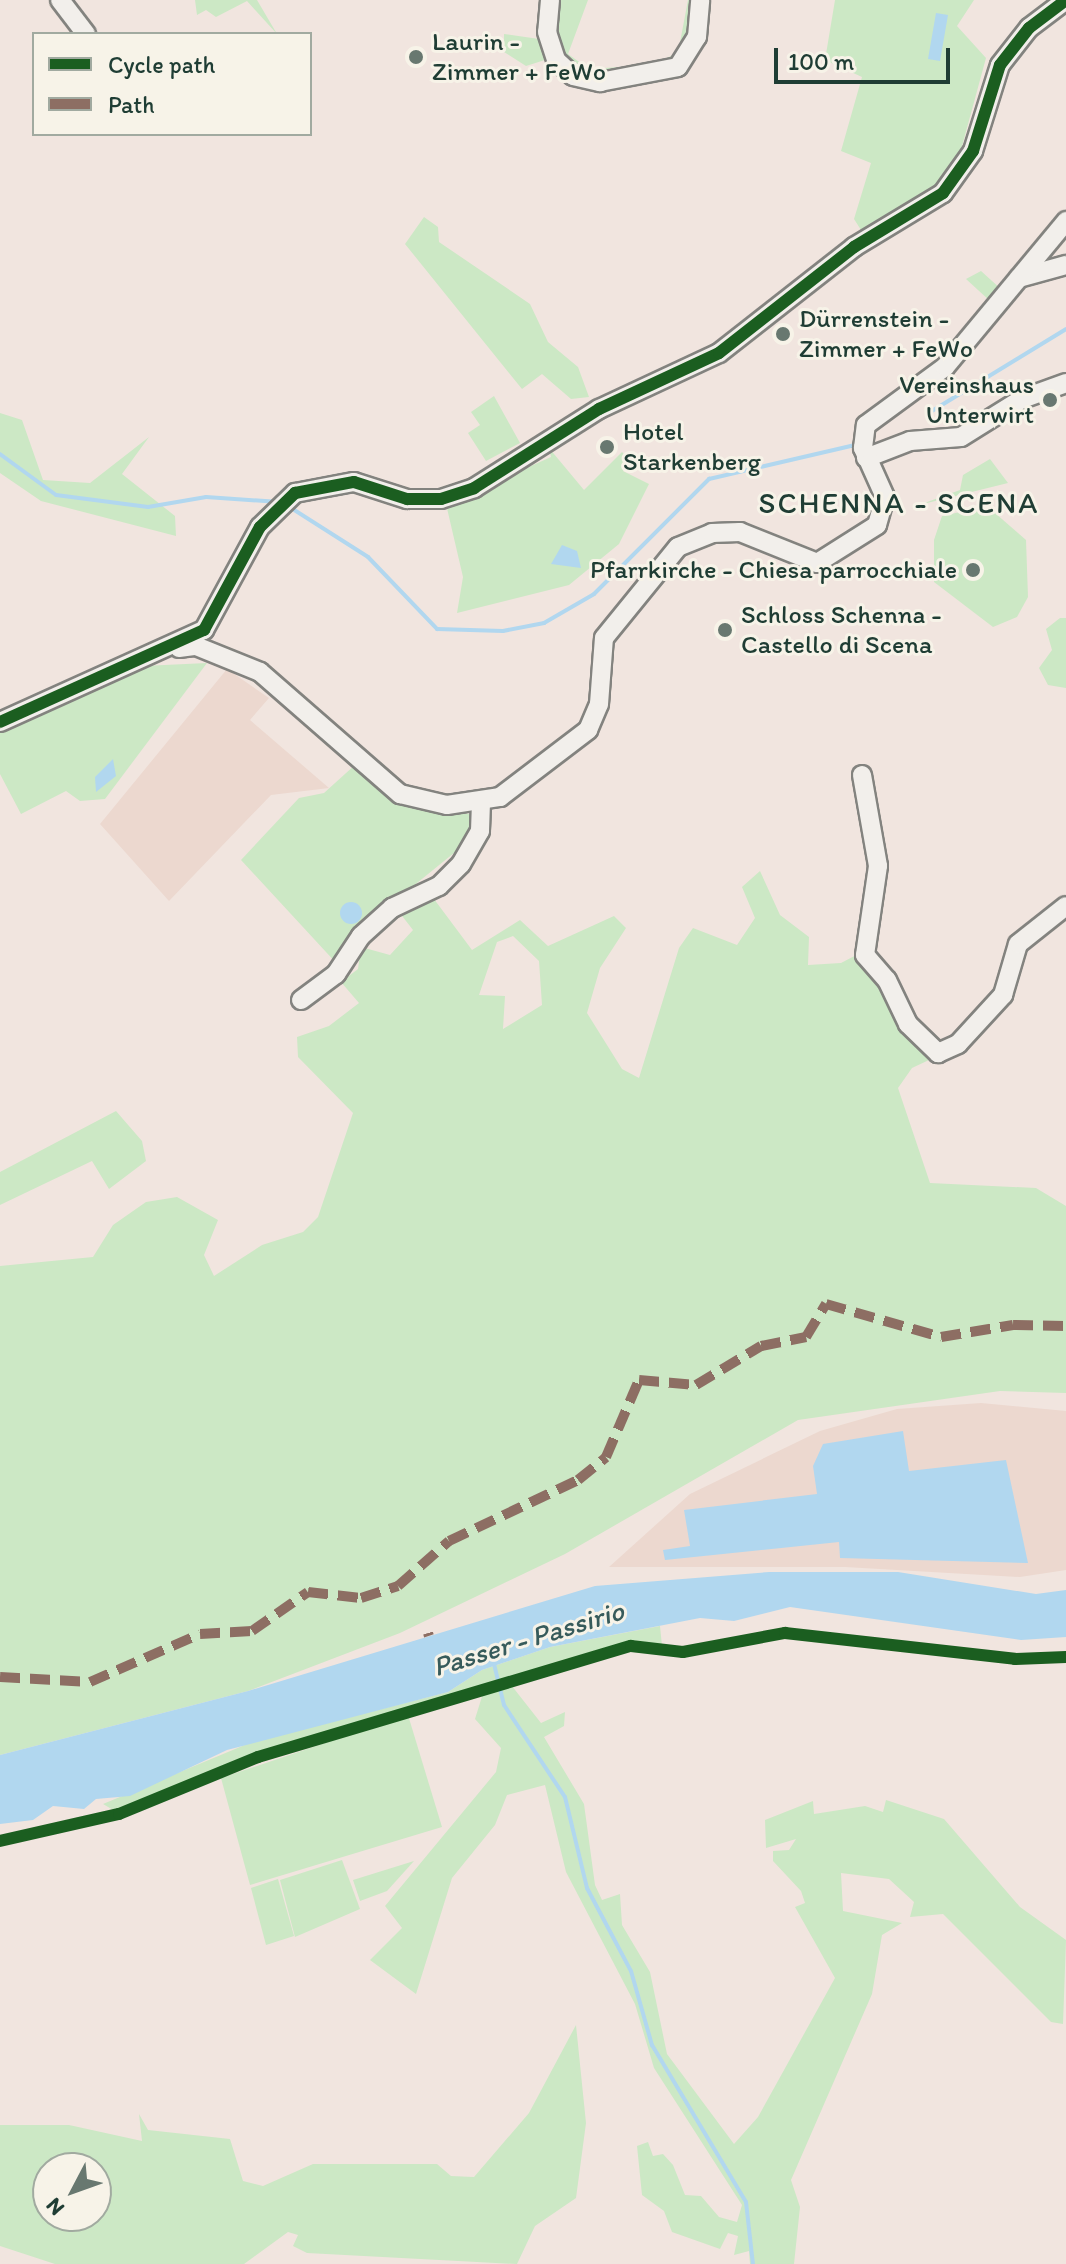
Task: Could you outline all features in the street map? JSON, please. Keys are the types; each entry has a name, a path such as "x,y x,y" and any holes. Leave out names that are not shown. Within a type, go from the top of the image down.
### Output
{"street":[{"path":"60,0 84,32"},
{"path":"550,0 547,32 556,60 573,76 600,82 678,67 697,37 700,0"},
{"path":"0,722 157,654 204,630 267,519 288,498 308,487 354,482 407,499 441,499 474,488 599,409 719,353 854,247 943,193 973,151 1006,55 1066,0"},
{"path":"157,654 196,646 279,686 400,794 420,802 481,804 588,730 599,704 604,638 678,547 712,533 740,532 817,563 877,525 885,497 865,453 870,420 935,376 1066,221"},
{"path":"1019,278 1066,265"},
{"path":"865,453 908,442 961,437 1022,399 1066,383"},
{"path":"204,630 218,656"},
{"path":"862,775 878,866 865,955 887,980 908,1024 938,1053 958,1044 1003,995 1018,944 1066,906"},
{"path":"301,1000 336,974 361,936 392,908 439,886 461,864 480,831 481,804"}],"shaded area":[{"path":"227,669 269,698 250,720 329,788 271,795 169,901 100,824"},
{"path":"981,1403 1066,1411 1066,1570 1020,1577 845,1567 609,1567 690,1494 820,1431 897,1409"}],"green space":[{"path":"195,0 257,0 276,32 247,1 216,17 206,10 197,15"},
{"path":"559,0 588,0 568,54 589,69 650,65 678,53 688,0 696,0 690,46 657,71 579,75 559,54"},
{"path":"835,0 974,0 957,26 986,58 958,161 937,187 861,230 854,219 871,163 841,151 862,77 825,60"},
{"path":"504,34 539,39 548,59 526,66 504,52"},
{"path":"424,217 438,227 439,242 530,304 548,342 578,367 589,397 571,399 542,374 522,389 405,244"},
{"path":"981,271 1002,290 973,326 990,301 966,279"},
{"path":"494,396 520,443 486,461 468,433 480,425 471,412"},
{"path":"0,413 22,420 43,480 90,483 149,437 122,474 175,516 176,536 41,501 0,473"},
{"path":"549,448 584,490 622,452 631,461 623,471 649,484 619,544 569,585 457,613 463,577 446,504 551,457"},
{"path":"990,459 1008,483 919,505 960,490 963,475"},
{"path":"987,506 1026,540 1028,597 1017,617 993,627 934,582 934,540 942,516"},
{"path":"1060,618 1066,618 1066,688 1048,685 1039,668 1052,650 1046,629"},
{"path":"207,663 105,799 80,801 66,791 21,814 0,774 0,731 143,666"},
{"path":"356,764 420,807 470,814 470,840 396,900 338,965 241,860 299,798 324,793"},
{"path":"760,871 780,915 809,937 808,965 841,963 864,951 899,1010 946,1052 912,1068 898,1088 930,1183 1036,1188 1066,1206 1066,1393 1000,1391 798,1420 565,1554 400,1633 248,1691 0,1755 0,1266 93,1257 113,1225 146,1202 177,1197 218,1220 204,1255 214,1276 262,1245 303,1232 318,1217 353,1113 298,1057 297,1037 329,1026 359,1003 341,982 358,969 361,947 390,955 413,930 399,912 431,895 472,950 520,920 548,946 614,916 626,928 600,968 587,1013 622,1069 639,1078 679,948 693,928 737,945 755,918 742,887","holes":["513,936 539,961 542,1005 503,1029 505,996 479,995 497,942"]},
{"path":"116,1111 142,1141 146,1161 109,1189 92,1161 0,1205 0,1172"},
{"path":"660,1626 662,1646 631,1646 508,1681 541,1723 565,1712 564,1726 544,1737 584,1804 595,1885 602,1900 620,1894 622,1925 650,1972 667,2054 734,2144 758,2117 835,1978 795,1907 805,1903 801,1891 773,1861 773,1851 789,1850 796,1839 766,1848 765,1820 813,1801 814,1814 865,1806 883,1812 886,1800 944,1819 1020,1907 1066,1940 1063,2024 1051,2022 943,1914 910,1917 914,1902 889,1879 841,1873 843,1911 902,1923 882,1935 872,1994 791,2180 800,2207 794,2264 750,2264 749,2251 734,2255 738,2236 728,2233 720,2249 672,2232 664,2211 642,2195 637,2146 648,2142 653,2156 663,2154 673,2165 685,2195 701,2196 719,2217 737,2222 742,2205 654,2068 635,2004 566,1872 545,1785 507,1795 495,1825 452,1878 416,1994 370,1960 402,1928 385,1906 496,1772 501,1748 475,1719 484,1690 258,1757 120,1814 103,1804 252,1742 448,1692 482,1670 550,1647"},
{"path":"408,1715 442,1827 250,1885 221,1778"},
{"path":"342,1860 360,1909 295,1937 280,1880"},
{"path":"414,1861 387,1891 360,1901 353,1880"},
{"path":"278,1879 294,1936 266,1945 251,1888"},
{"path":"576,2025 586,2123 576,2198 535,2226 517,2264 307,2253 293,2246 298,2235 288,2232 244,2264 55,2264 0,2246 0,2125 69,2125 142,2141 139,2114 148,2130 230,2139 243,2181 263,2186 313,2164 437,2164 451,2176 474,2177 529,2113"}],"water":[{"path":"936,13 948,15 940,61 928,59"},
{"path":"562,545 577,551 581,568 551,564"},
{"path":"113,759 116,776 96,792 95,777"},
{"path":"351,902 359,905 362,913 359,921 351,924 343,921 340,913 343,905"},
{"path":"903,1431 909,1471 1006,1460 1028,1563 840,1558 839,1542 665,1560 663,1550 690,1546 684,1510 817,1494 813,1466 823,1444"},
{"name":"Passer - Passirio","path":"769,1572 898,1572 1036,1594 1066,1590 1066,1637 1021,1640 790,1607 734,1621 700,1618 550,1647 482,1670 448,1692 227,1750 130,1796 96,1799 84,1809 53,1806 33,1820 0,1824 0,1755 248,1691 595,1586"}],"waterway":[{"path":"927,414 1066,329"},
{"path":"288,506 368,557 437,629 503,631 544,623 594,594 709,479 855,445"},
{"path":"0,454 56,495 148,507 206,497 280,502"},
{"name":"Passer - Passirio","path":"494,1664 504,1705 565,1797 587,1888 631,1971 652,2045 746,2202 753,2264"}],"marked path":[{"path":"0,1677 90,1682 200,1634 252,1631 308,1592 361,1598 398,1586 449,1541 578,1480 606,1457 639,1380 696,1385 761,1346 806,1337 826,1304 941,1337 1013,1325 1066,1326"}],"cycle path":[{"path":"0,722 204,630 260,527 295,493 354,482 407,499 441,499 474,488 599,409 719,353 854,247 943,193 973,151 1000,65 1029,28 1066,0"},
{"path":"0,1841 119,1814 258,1757 631,1646 683,1652 785,1633 1015,1659 1066,1657"}],"place":[{"name":"Laurin - Zimmer + FeWo","path":"416,57"},
{"name":"Dürrenstein - Zimmer + FeWo","path":"783,334"},
{"name":"Vereinshaus Unterwirt","path":"1050,400"},
{"name":"Hotel Starkenberg","path":"607,447"},
{"name":"Pfarrkirche - Chiesa parrocchiale","path":"973,570"},
{"name":"Schloss Schenna - Castello di Scena","path":"725,630"}],"district":[{"name":"SCHENNA - SCENA","path":"899,503"}]}
